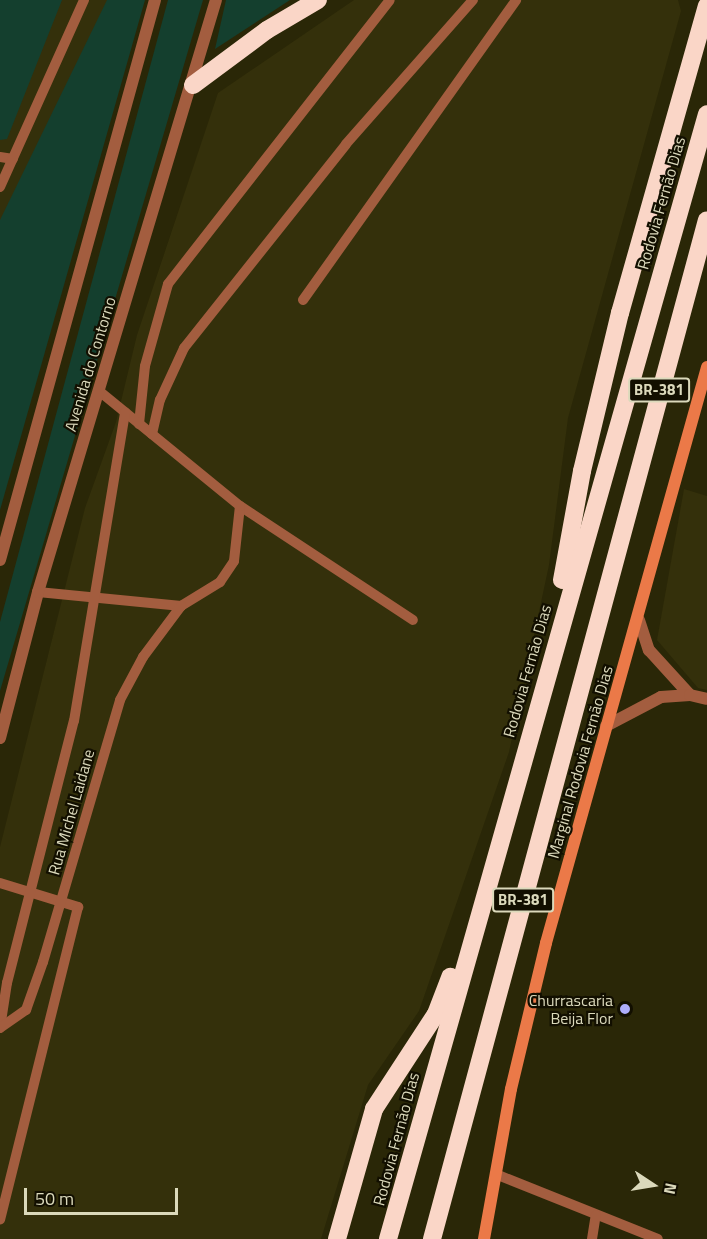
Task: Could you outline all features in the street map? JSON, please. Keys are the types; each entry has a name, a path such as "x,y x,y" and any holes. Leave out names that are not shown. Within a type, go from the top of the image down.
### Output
{"highway":[{"path":"193,85 267,30 318,0"},
{"path":"693,58 695,0"},
{"path":"548,666 582,471 620,313 707,6"},
{"name":"Rodovia Fernão Dias","path":"388,1239 548,666 707,114"},
{"name":"BR-381","path":"432,1239 707,220"},
{"name":"BR-381","path":"337,1239 374,1109 436,1014 488,878"}],"main road":[{"name":"Marginal Rodovia Fernão Dias","path":"484,1239 498,1175 511,1089 606,726 639,620 707,368"}],"street":[{"name":"Avenida do Contorno","path":"0,560 156,0"},
{"name":"Avenida do Contorno","path":"0,738 38,592 193,85 216,0"},
{"path":"639,620 649,650 690,695"},
{"path":"606,726 661,697 690,695 707,699"}],"lane":[{"path":"0,188 84,0"},
{"path":"140,424 145,366 168,284 390,0"},
{"path":"152,434 160,399 184,348 346,144 472,0"},
{"path":"303,300 516,0"},
{"path":"0,158 13,159"},
{"path":"99,391 240,506 413,620"},
{"path":"0,1028 7,983 74,722 125,412"},
{"path":"38,592 181,606 220,582 234,561 240,506"},
{"name":"Rua Michel Laidane","path":"0,1028 26,1010 33,991 120,700 143,657 181,606"},
{"path":"0,1219 78,907 5,885"},
{"path":"498,1175 657,1239"},
{"path":"592,1239 596,1215"}],"shaded area":[{"path":"0,0 138,0 0,482"},
{"path":"354,0 678,0 681,11 568,418 549,565 509,752 419,1011 368,1085 321,1239 0,1239 0,847 85,508 116,422 137,335 218,93"},
{"path":"684,489 707,496 707,690 698,688 657,640"}],"green space":[{"path":"0,0 62,0 7,139 0,140"},
{"path":"107,0 145,0 0,510 0,220"},
{"path":"168,0 203,0 0,691 0,622"},
{"path":"226,0 290,0 215,49"}],"place":[{"name":"Churrascaria Beija Flor","path":"625,1009"}]}
